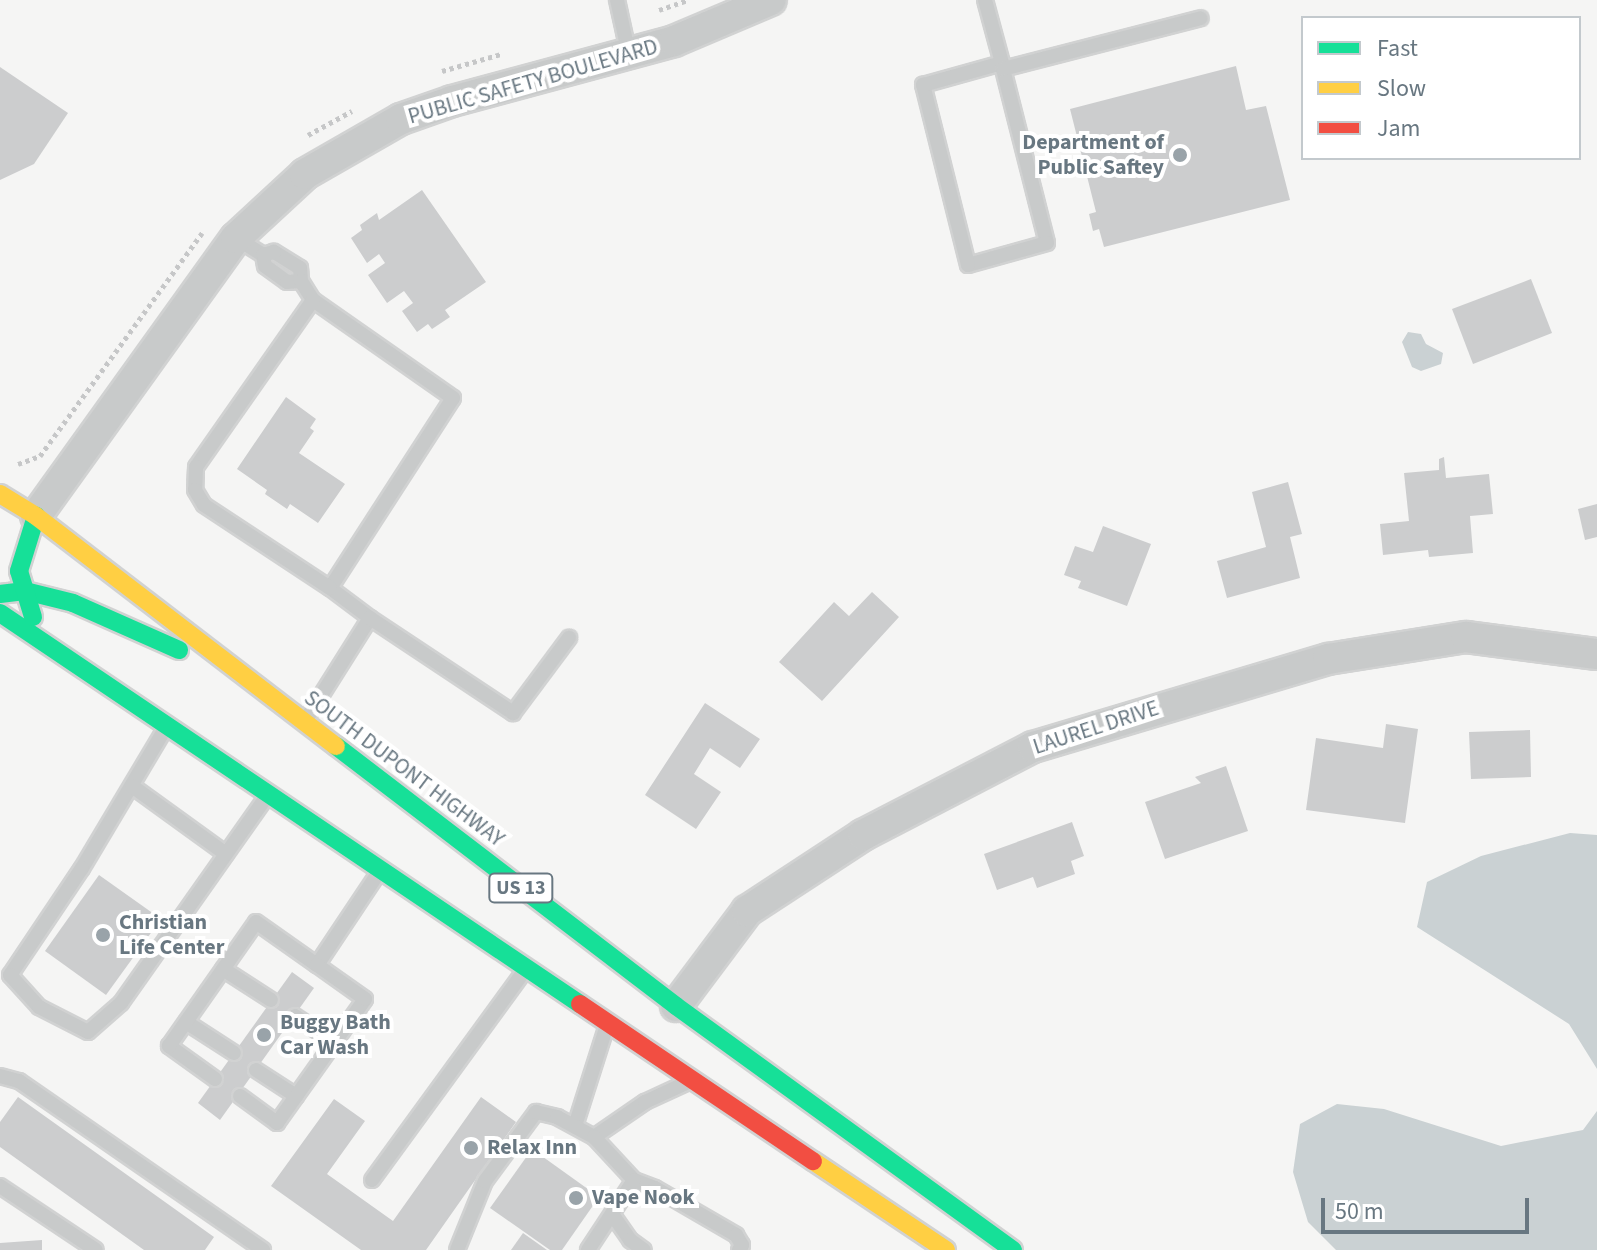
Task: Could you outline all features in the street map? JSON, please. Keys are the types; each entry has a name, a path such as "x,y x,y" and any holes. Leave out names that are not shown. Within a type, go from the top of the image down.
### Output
{"highway":[{"name":"SOUTH DUPONT HIGHWAY","path":"0,494 36,516 301,722 676,1006 1013,1250"},
{"path":"7,530 36,516"},
{"path":"36,516 19,571 39,639"},
{"path":"0,594 25,591 73,603 161,640 301,722"},
{"name":"US 13","path":"0,613 946,1250"}],"street":[{"name":"PUBLIC SAFETY BOULEVARD","path":"36,516 236,238 305,174 401,119 452,101 629,55 709,28 771,0"},
{"name":"LAUREL DRIVE","path":"676,1006 747,911 863,835 1033,747 1328,659 1466,637 1597,654"}],"lane":[{"path":"617,0 629,55"},
{"path":"985,0 1002,66 1047,243 968,265 923,85 1002,66 1201,18"},
{"path":"236,238 263,255 265,266 287,282 301,281 313,300 453,398 330,588"},
{"path":"313,300 196,467 195,490 204,505 513,713 569,638"},
{"path":"301,722 370,618"},
{"path":"168,725 10,975 39,1007 88,1032 121,1003 269,793"},
{"path":"132,786 226,854"},
{"path":"317,965 382,869"},
{"path":"215,1079 169,1046 256,922 365,999 277,1123 240,1096"},
{"path":"372,1180 528,966"},
{"path":"223,969 271,1000"},
{"path":"295,1016 334,1042"},
{"path":"575,1126 608,1020"},
{"path":"186,1022 234,1053"},
{"path":"256,1070 296,1096"},
{"path":"0,1076 19,1081 263,1250"},
{"path":"594,1137 645,1102 695,1079"},
{"path":"457,1250 485,1181 536,1112 575,1126 594,1137 634,1180 736,1235 742,1245 739,1250"},
{"path":"588,1250 634,1180"},
{"path":"0,1186 96,1250"},
{"path":"612,1214 630,1240 644,1250"}],"path":[{"path":"659,10 688,0"}],"shaded area":[{"path":"1408,332 1421,334 1426,344 1443,353 1441,364 1421,371 1412,367 1402,342"},
{"path":"1570,833 1597,835 1597,1069 1569,1024 1417,927 1427,882 1481,856"},
{"path":"1337,1104 1384,1109 1501,1146 1583,1130 1597,1111 1597,1250 1336,1250 1308,1222 1293,1172 1300,1124"}],"building":[{"name":"Department of Public Saftey","path":"1236,66 1246,110 1266,106 1290,200 1104,247 1099,229 1093,231 1089,214 1096,212 1070,109"},
{"path":"0,67 68,113 34,164 0,180"},
{"path":"422,190 486,282 445,310 450,317 432,329 428,324 417,332 402,311 413,303 404,291 387,303 368,275 385,263 379,254 367,263 351,238 362,230 360,225 377,213 379,220"},
{"path":"1531,279 1552,333 1473,364 1452,309"},
{"path":"286,397 316,419 310,428 314,431 299,453 345,484 318,523 290,504 287,509 237,469"},
{"path":"1444,457 1446,478 1489,474 1493,514 1470,516 1473,553 1429,557 1428,550 1383,555 1380,524 1409,521 1404,473 1439,470 1439,459"},
{"path":"1288,482 1302,534 1290,537 1300,578 1227,598 1217,561 1266,547 1252,492"},
{"path":"1597,504 1597,537 1585,540 1578,509"},
{"path":"1103,526 1151,544 1127,606 1078,588 1081,581 1064,575 1075,546 1093,552"},
{"path":"872,592 899,617 822,701 779,662 834,602 849,616"},
{"path":"705,703 760,739 740,768 710,748 694,774 721,792 696,829 645,795"},
{"path":"1386,724 1418,729 1405,823 1306,810 1316,738 1383,748"},
{"path":"1530,730 1531,777 1471,779 1469,732"},
{"path":"1226,766 1248,831 1165,859 1145,802 1201,783 1195,777"},
{"path":"1072,822 1084,856 1071,861 1075,874 1037,888 1033,877 997,890 984,854"},
{"name":"Christian Life Center","path":"99,875 161,919 106,995 45,951"},
{"name":"Buggy Bath Car Wash","path":"292,972 314,988 220,1120 198,1103"},
{"path":"18,1097 214,1237 205,1250 144,1250 0,1147 0,1122"},
{"name":"Relax Inn","path":"481,1097 516,1122 426,1250 361,1250 271,1186 334,1099 365,1121 327,1174 393,1221"},
{"path":"532,1149 599,1197 562,1250 550,1250 490,1208"},
{"path":"523,1233 547,1250 511,1250"},
{"path":"42,1240 42,1250 0,1250 0,1243"}],"traffic: fast":[{"path":"33,617 19,571 36,516"},
{"path":"0,594 25,591 73,603 179,650"},
{"path":"0,613 580,1004"},
{"path":"336,746 676,1006 1013,1250"}],"traffic: slow":[{"path":"0,494 36,516 336,746"},
{"path":"813,1161 946,1250"}],"traffic: jam":[{"path":"580,1004 813,1161"}],"place":[{"name":"Department of Public Saftey","path":"1180,155"},
{"name":"Christian Life Center","path":"103,935"},
{"name":"Buggy Bath Car Wash","path":"264,1035"},
{"name":"Relax Inn","path":"471,1148"},
{"name":"Vape Nook","path":"576,1198"}]}
